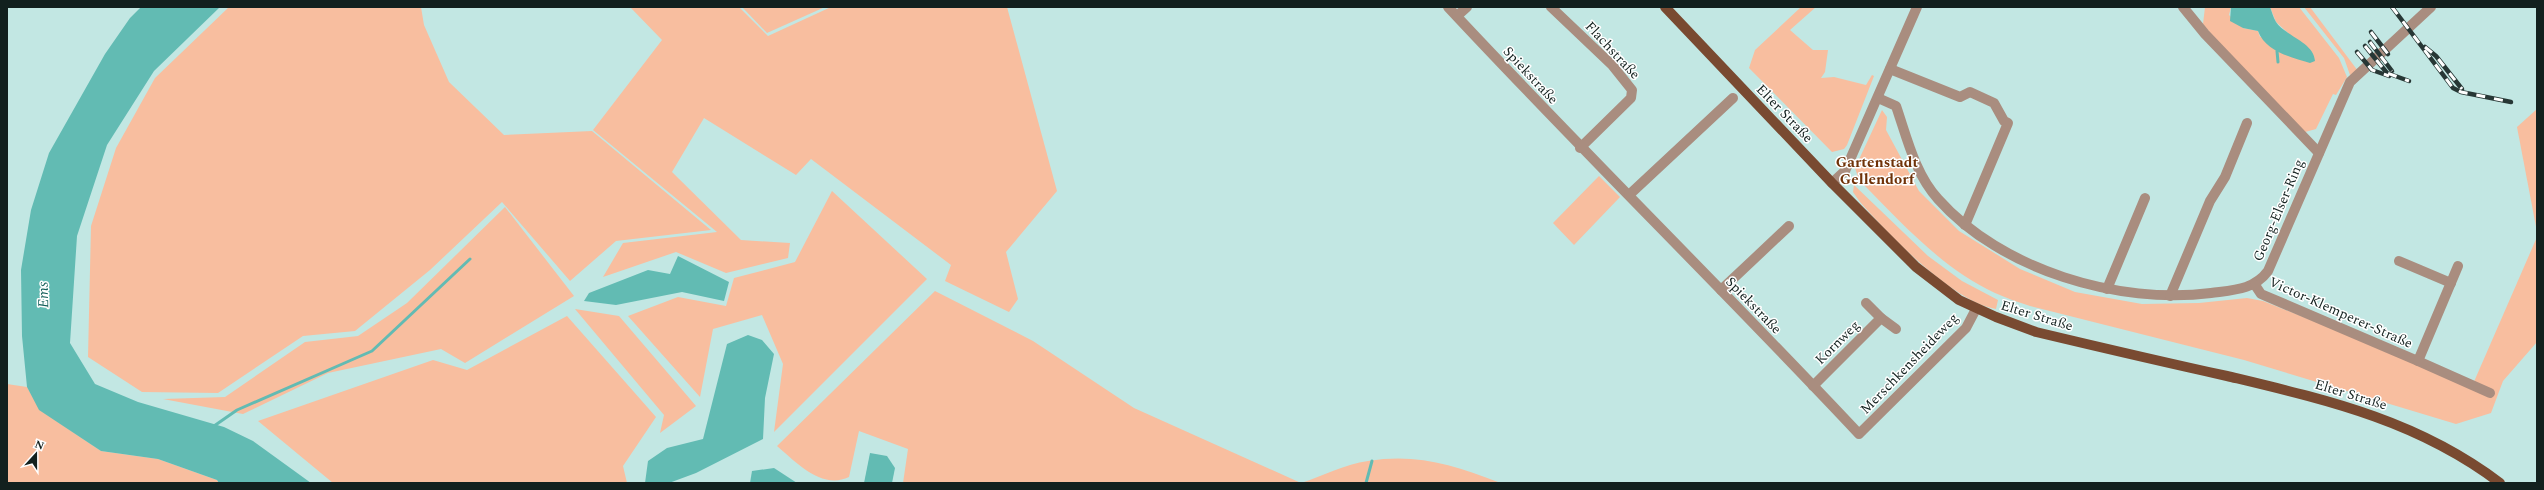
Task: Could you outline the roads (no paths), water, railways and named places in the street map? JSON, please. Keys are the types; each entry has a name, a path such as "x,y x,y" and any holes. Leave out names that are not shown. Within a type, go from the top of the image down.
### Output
{"main road":[{"name":"Elter Straße","path":"1665,7 1832,183 1926,275 1945,291 1976,309 2036,332 2293,392 2377,416 2436,441 2500,483"}],"street":[{"name":"Spiekstraße","path":"1448,7 1580,148 1629,195 1859,434"},
{"path":"1457,16 1466,7"},
{"name":"Flachstraße","path":"1551,7 1612,65 1632,90 1631,98 1580,148"},
{"path":"1832,183 1845,171 1917,7"},
{"name":"Georg-Elser-Ring","path":"2183,7 2205,34 2318,152"},
{"name":"Georg-Elser-Ring","path":"2255,285 2268,271 2318,152 2350,82 2431,7"},
{"path":"1890,69 1960,97 1970,92 1994,103 2004,121 2008,123 1965,225"},
{"path":"1629,195 1733,98"},
{"path":"1878,98 1896,106 1922,177 1937,199 1965,225 1995,244 2048,271 2107,289 2138,295 2170,296 2238,289 2255,285"},
{"path":"2170,296 2210,201 2225,177 2247,123"},
{"path":"2107,289 2145,198"},
{"path":"1721,290 1789,226"},
{"path":"2398,261 2450,283"},
{"name":"Victor-Klemperer-Straße","path":"2418,362 2458,266"},
{"name":"Victor-Klemperer-Straße","path":"2255,285 2261,294 2490,393"},
{"name":"Kornweg","path":"1866,303 1896,329"},
{"name":"Merschkensheideweg","path":"1859,434 1966,328 1976,309"},
{"name":"Kornweg","path":"1813,386 1882,318"}],"water":[{"name":"Ems","path":"141,7 220,7 154,71 107,145 77,236 70,343 95,384 138,402 224,427 253,441 311,483 219,483 217,480 158,459 101,451 39,410 27,387 22,336 21,270 31,210 49,153 105,54 130,18"},
{"path":"2231,7 2270,7 2276,22 2280,27 2305,44 2313,54 2315,61 2310,63 2287,56 2273,49 2262,38 2258,31 2243,28 2230,21"},
{"path":"678,256 729,282 724,301 682,292 616,305 584,301 589,293 648,270 670,274"},
{"path":"748,335 762,340 774,354 765,398 763,439 696,473 669,483 645,483 648,461 667,448 703,439 727,344"},
{"path":"870,453 887,456 895,468 892,483 864,483"},
{"path":"774,468 797,483 750,483 752,471"}],"waterway":[{"path":"2277,51 2278,62"},
{"path":"214,426 237,410 372,351 470,259"},
{"path":"1366,483 1372,461"}],"railway":[{"path":"2392,7 2453,88 2461,92 2511,102"},
{"path":"2371,32 2388,54"},
{"path":"2370,42 2392,71"},
{"path":"2365,46 2387,73 2409,81"},
{"path":"2425,47 2436,56 2462,89"},
{"path":"2357,52 2372,70 2389,76"}],"district":[{"name":"Gartenstadt Gellendorf","path":"1877,170"}]}
